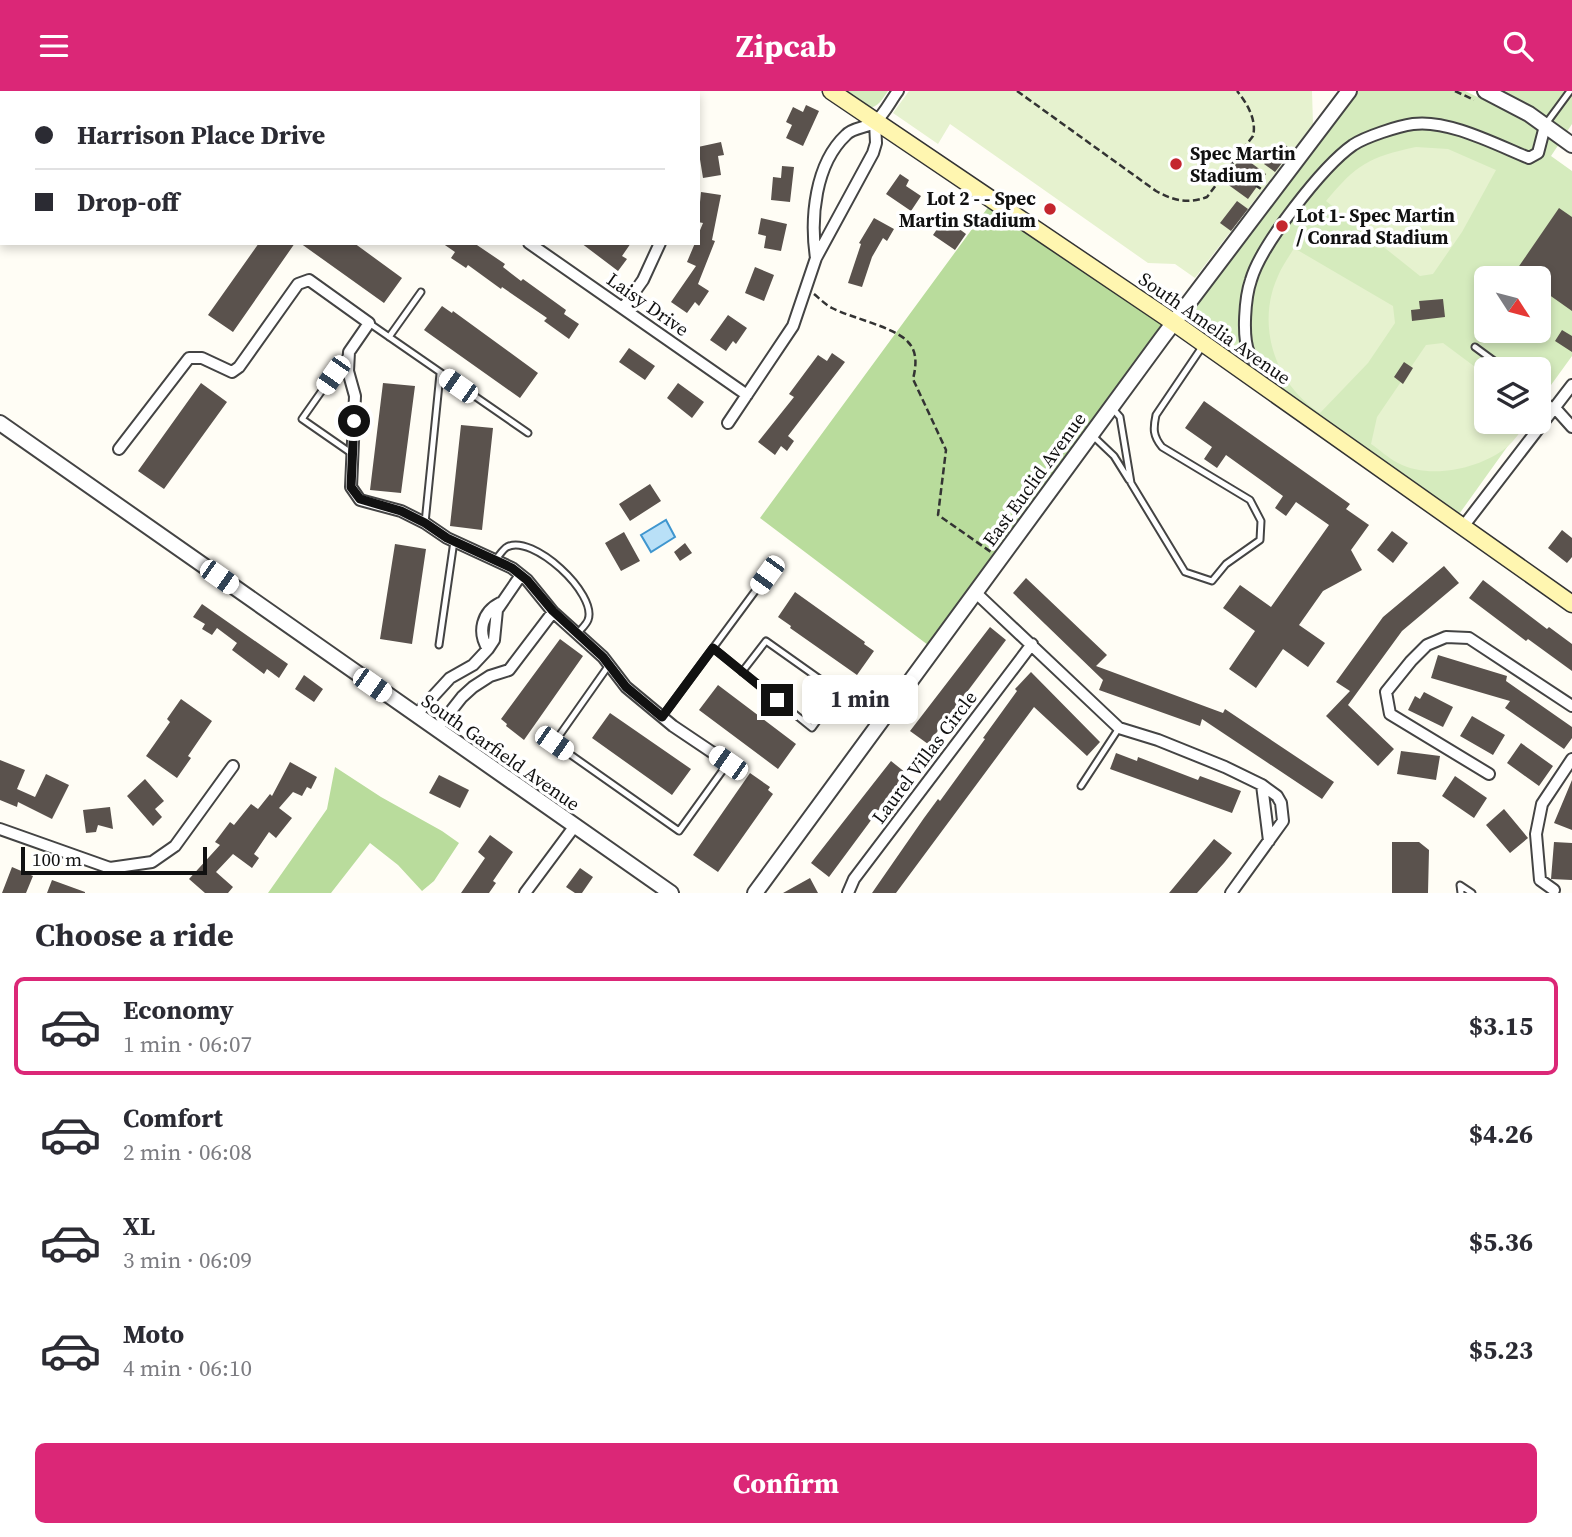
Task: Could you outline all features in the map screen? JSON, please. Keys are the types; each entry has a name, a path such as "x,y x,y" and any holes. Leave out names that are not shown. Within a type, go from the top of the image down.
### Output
{"main road":[{"name":"South Amelia Avenue","path":"831,91 1173,322 1572,604"}],"street":[{"path":"728,423 793,326 816,258 873,153 876,122 898,91"},
{"name":"East Euclid Avenue","path":"755,893 1173,322 1349,91"},
{"path":"1482,95 1529,114 1572,145"},
{"path":"816,258 814,217 823,172 835,147 847,132 876,122"},
{"path":"1265,368 1249,354 1245,322 1251,280 1273,237 1336,159 1355,143 1414,124 1447,126 1529,158 1538,153 1545,125"},
{"name":"Laisy Drive","path":"532,245 747,395"},
{"path":"623,308 643,280 659,245"},
{"path":"119,450 189,358 202,358 232,372 299,284 309,280 369,323 349,352 348,371 355,396 351,487 360,499 401,511 522,575 553,611 609,665 626,687 662,717 728,763"},
{"path":"1462,528 1572,386"},
{"path":"1555,408 1572,427"},
{"name":"South Garfield Avenue","path":"0,423 671,893"},
{"path":"416,715 450,678 473,665 488,649 494,640 497,610 522,575"},
{"path":"975,592 1119,728 1214,763 1262,785 1277,796 1283,811 1283,821 1231,893"},
{"path":"436,730 462,697 474,687 490,676 509,670 553,611"},
{"path":"1489,774 1390,714 1386,692 1427,645 1446,637 1469,638 1572,706"},
{"name":"Laurel Villas Circle","path":"848,893 854,879 1032,644"},
{"path":"1554,890 1540,880 1536,834 1542,804 1572,759"},
{"path":"0,829 110,868 152,862 175,846 233,766"},
{"path":"1262,785 1269,841"},
{"path":"525,893 574,827"}],"lane":[{"path":"1545,125 1570,91"},
{"path":"389,337 421,292"},
{"path":"369,323 528,433"},
{"path":"1091,434 1114,456 1185,572 1212,581 1226,564 1260,540 1261,521 1250,500 1162,447 1155,438 1154,425 1156,415 1204,344"},
{"path":"1475,347 1489,357"},
{"path":"349,352 302,419 351,453"},
{"path":"425,523 440,374"},
{"path":"1551,405 1555,408"},
{"path":"1111,406 1120,418 1131,483"},
{"path":"439,645 454,541"},
{"path":"496,559 508,547 519,545 536,551 559,566 578,587 589,613 588,620 577,634"},
{"path":"662,717 767,575"},
{"path":"713,648 742,672 811,728 838,692 766,641 742,672"},
{"path":"609,665 554,743 679,831 728,763"},
{"path":"1081,786 1119,728"},
{"path":"1461,893 1460,885 1472,893"}],"path":[{"path":"1017,91 1156,191 1182,201 1207,197 1253,136 1255,128 1252,116 1237,91"},
{"path":"1455,91 1482,95"},
{"path":"807,288 831,307 908,341 914,352 916,367 913,379 946,450 938,515 1001,558"}],"green space":[{"path":"843,91 888,91 877,104 868,108"},
{"name":"Spec Martin Stadium","path":"909,91 1312,91 1313,124 1195,278 1175,264 1148,263 950,124 938,144 893,113"},
{"path":"1358,91 1465,91 1526,120 1559,144 1551,156 1572,171 1572,356 1551,385 1551,357 1474,357 1474,434 1516,434 1457,517 1182,322"},
{"path":"1499,91 1572,91 1572,124 1566,133"},
{"path":"1416,147 1448,149 1496,170 1462,232 1433,274 1420,276 1326,201 1347,178 1365,164 1386,154"},
{"path":"989,206 1163,324 928,645 760,518"},
{"path":"1294,248 1393,306 1395,323 1368,363 1320,413 1292,387 1281,371 1270,334 1271,295"},
{"path":"1443,343 1474,366 1474,434 1518,434 1496,455 1454,470 1425,471 1394,461 1371,444 1377,417 1426,345"},
{"path":"335,767 459,843 434,881 422,891 398,865 370,843 331,893 268,893 327,809"}],"water":[{"path":"666,520 675,537 651,552 641,535"}],"building":[{"path":"806,105 819,111 803,146 786,138 792,125 786,122 793,107 803,112"},
{"path":"721,142 724,155 718,156 721,175 703,178 700,147"},
{"path":"1281,142 1292,150 1275,172 1264,164"},
{"path":"1242,156 1266,174 1248,199 1223,181"},
{"path":"782,166 794,167 790,202 771,200 773,177 781,178"},
{"path":"900,174 909,180 906,186 921,196 911,211 886,194"},
{"path":"701,192 721,195 712,240 715,241 698,284 709,291 699,306 695,302 687,313 671,302 696,266 687,262 694,245 700,245 703,223 700,222"},
{"path":"1237,201 1248,209 1231,231 1220,223"},
{"path":"1559,208 1572,217 1572,311 1551,296 1551,266 1519,266"},
{"path":"948,213 962,223 958,228 966,234 955,250 933,235"},
{"path":"761,218 787,224 781,251 764,248 766,236 758,234"},
{"path":"874,218 894,229 887,241 883,238 872,257 862,287 848,283 861,244 859,243"},
{"path":"258,245 294,245 233,332 208,315"},
{"path":"303,245 357,245 402,278 384,303"},
{"path":"445,245 477,245 505,264 503,267 521,281 523,279 566,310 564,314 579,324 569,339 544,321 547,318 502,287 501,289 468,265 466,268 451,258 455,252"},
{"path":"584,245 630,245 622,256 627,259 618,271"},
{"path":"755,267 774,275 764,301 745,293"},
{"path":"1443,299 1445,317 1412,321 1411,310 1420,309 1419,301"},
{"path":"442,306 452,313 453,311 538,373 520,398 424,330"},
{"path":"728,315 747,328 736,344 733,341 726,351 710,340"},
{"path":"1562,330 1572,336 1572,352 1555,341"},
{"path":"629,348 655,366 645,380 619,362"},
{"path":"832,353 845,362 788,436 794,441 787,451 781,446 775,455 758,442 794,397 789,394 818,355 827,361"},
{"path":"1404,362 1413,368 1403,384 1394,377"},
{"path":"201,383 227,402 164,489 138,471"},
{"path":"383,383 415,386 401,493 370,490"},
{"path":"678,383 704,402 692,418 667,398"},
{"path":"1204,401 1350,504 1346,509 1369,525 1351,550 1362,570 1323,591 1299,625 1325,643 1308,667 1283,649 1256,688 1229,669 1255,631 1223,608 1240,585 1271,607 1329,525 1296,502 1286,516 1275,508 1283,496 1226,455 1217,468 1204,459 1212,447 1185,428"},
{"path":"461,425 493,428 482,530 450,526"},
{"path":"650,484 661,501 630,521 619,504"},
{"path":"1562,530 1572,538 1572,557 1567,563 1548,548"},
{"path":"1392,531 1408,543 1393,563 1377,550"},
{"path":"624,532 640,561 621,571 605,543"},
{"path":"685,543 692,553 680,561 674,552"},
{"path":"395,544 426,549 412,644 380,639"},
{"path":"1444,566 1459,583 1402,631 1348,705 1394,749 1378,766 1326,716 1350,691 1336,682 1383,617"},
{"path":"1026,578 1107,655 1096,666 1223,713 1225,709 1334,782 1322,799 1202,719 1200,726 1099,690 1103,680 1013,593"},
{"path":"1483,580 1547,629 1549,627 1572,644 1572,671 1528,639 1526,641 1469,598"},
{"path":"795,592 874,651 857,675 778,617"},
{"path":"202,604 288,664 279,678 267,669 264,674 232,650 237,643 217,628 212,635 202,629 205,624 193,617"},
{"path":"990,627 1006,640 928,744 910,731"},
{"path":"560,639 583,656 524,740 501,719"},
{"path":"1438,655 1507,676 1506,681 1572,727 1572,738 1564,749 1505,708 1510,701 1431,678"},
{"path":"1031,672 1100,742 1087,756 1034,707 896,893 872,893 924,818 938,799 940,801 985,739 983,738 1017,691 1015,689"},
{"path":"304,675 323,689 314,702 295,689"},
{"path":"718,685 796,744 778,769 699,710"},
{"path":"1424,692 1453,707 1443,727 1408,710 1415,696 1420,699"},
{"path":"181,699 212,721 188,756 191,758 177,778 146,756 170,722 167,719"},
{"path":"610,713 691,769 672,795 592,738"},
{"path":"1472,716 1505,735 1493,755 1460,736"},
{"path":"1521,743 1553,766 1539,786 1507,763"},
{"path":"1401,751 1440,756 1436,780 1397,774"},
{"path":"1116,753 1137,761 1138,757 1198,780 1200,776 1241,791 1232,813 1110,769"},
{"path":"0,760 25,770 17,789 35,797 46,774 69,785 52,819 18,802 17,807 0,800"},
{"path":"891,761 906,773 829,877 811,863"},
{"path":"290,762 317,777 311,789 307,787 302,796 293,792 279,808 292,818 276,838 269,832 254,854 259,858 252,868 233,854 216,872 233,887 228,893 205,893 189,879 220,845 215,842 230,822 234,825 251,804 258,809 270,794 272,796"},
{"path":"750,773 770,787 768,790 773,794 718,872 693,855"},
{"path":"439,775 469,790 460,808 429,793"},
{"path":"1455,776 1487,798 1474,818 1442,796"},
{"path":"145,779 164,801 155,809 162,817 153,826 127,796"},
{"path":"1572,780 1572,830 1554,823"},
{"path":"110,807 113,829 98,825 96,832 86,833 83,810"},
{"path":"1504,809 1528,838 1510,853 1486,825"},
{"path":"490,835 513,852 493,881 496,883 489,893 461,893 485,858 478,852"},
{"path":"1214,839 1232,853 1224,863 1197,893 1169,893"},
{"path":"1392,842 1419,842 1429,850 1428,893 1392,893"},
{"path":"1554,842 1572,843 1572,880 1551,879"},
{"path":"12,867 33,876 26,893 2,893"},
{"path":"580,868 593,877 582,893 575,893 566,887"},
{"path":"810,878 818,893 783,893"},
{"path":"52,880 85,892 85,893 47,893"}],"place":[{"name":"Spec Martin Stadium","path":"1176,164"},
{"name":"Lot 2 - - Spec Martin Stadium","path":"1050,209"},
{"name":"Lot 1- Spec Martin / Conrad Stadium","path":"1282,226"}],"route":[{"path":"354,421 351,487 360,499 373,505 401,511 447,538 512,568 603,657 626,687 662,717 713,648 777,700"}]}
